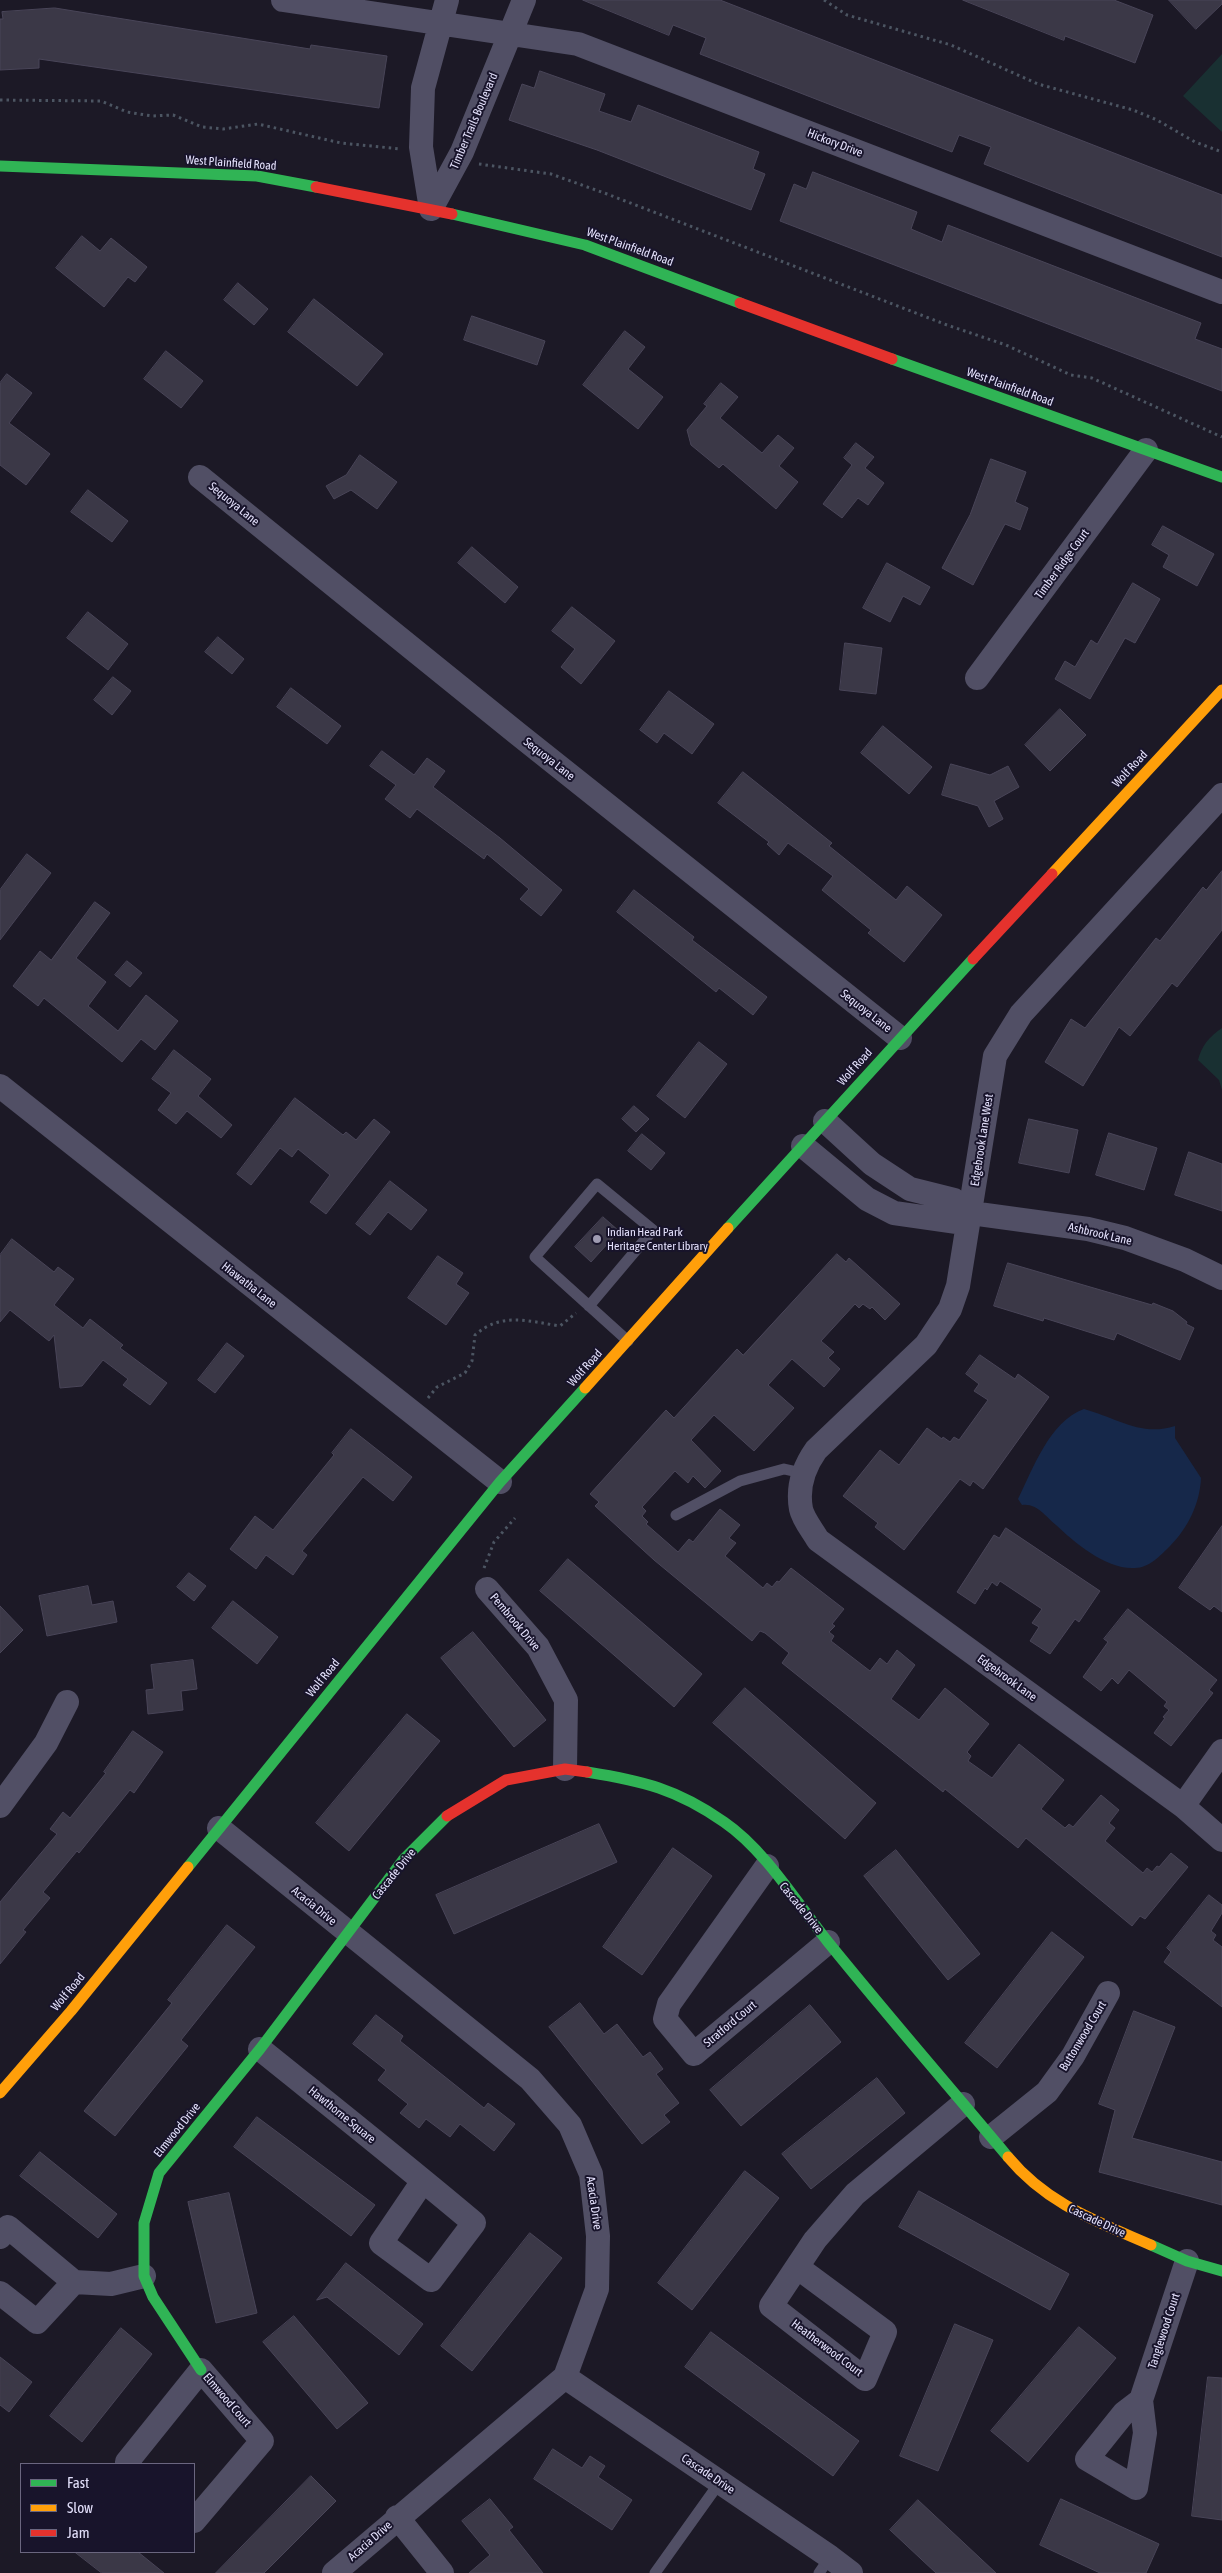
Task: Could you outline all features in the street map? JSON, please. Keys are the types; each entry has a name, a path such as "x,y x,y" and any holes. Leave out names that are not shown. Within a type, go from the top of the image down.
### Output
{"street":[{"name":"Hickory Drive","path":"283,0 440,25 578,44 1222,292"},
{"path":"431,209 422,154 423,88 447,0"},
{"name":"Timber Trails Boulevard","path":"431,209 458,160 524,0"},
{"name":"West Plainfield Road","path":"0,166 257,176 431,209 585,245 877,354 1222,477"},
{"name":"Timber Ridge Court","path":"977,678 1146,450"},
{"name":"Sequoya Lane","path":"200,477 518,734 900,1038"},
{"name":"Wolf Road","path":"0,2093 70,2011 500,1482 900,1038 1222,690"},
{"name":"Edgebrook Lane West","path":"801,1510 802,1473 816,1450 926,1345 941,1325 958,1286 995,1056 1021,1014 1222,795"},
{"name":"Hiawatha Lane","path":"0,1086 500,1482"},
{"name":"Ashbrook Lane","path":"825,1121 872,1164 910,1189 954,1200 971,1213 1088,1230 1125,1238 1185,1260 1222,1278"},
{"name":"Ashbrook Lane","path":"803,1146 867,1199 894,1214 957,1222 971,1213"},
{"name":"Edgebrook Lane","path":"801,1510 818,1540 1183,1806 1222,1840"},
{"name":"Pembrook Drive","path":"487,1589 538,1647 566,1700 565,1769"},
{"path":"0,1806 46,1743 67,1702"},
{"path":"1183,1806 1222,1751"},
{"name":"Cascade Drive","path":"348,1933 403,1860 450,1813 506,1780 565,1769 636,1780 688,1799 726,1822 748,1842 828,1942 1026,2179 1071,2210 1187,2261 1222,2271"},
{"name":"Acacia Drive","path":"219,1828 530,2079 570,2125 591,2174 598,2236 598,2289 565,2377 397,2517 334,2573"},
{"name":"Stratford Court","path":"767,1866 670,2004 665,2019 694,2054 828,1942"},
{"name":"Elmwood Drive","path":"201,2370 153,2298 144,2276 144,2222 160,2173 260,2049 348,1933"},
{"name":"Buttonwood Court","path":"991,2137 1046,2092 1073,2056 1108,1993"},
{"name":"Hawthorne Square","path":"260,2049 423,2181"},
{"name":"Heatherwood Court","path":"797,2267 885,2332 864,2379 771,2306 797,2267 815,2240 855,2194 963,2104"},
{"path":"0,2237 8,2227 74,2282 111,2284 144,2276"},
{"name":"Tanglewood Court","path":"1141,2400 1187,2261"},
{"path":"0,2292 37,2322 74,2282"},
{"name":"Elmwood Court","path":"128,2463 127,2462 201,2370 262,2440 195,2520"},
{"name":"Cascade Drive","path":"565,2377 720,2482 824,2565 851,2573"},
{"path":"397,2517 442,2573"}],"lane":[{"path":"589,1306 653,1230 597,1184 535,1257 589,1306 628,1341"},
{"path":"676,1515 740,1481 784,1469 802,1473"},
{"path":"655,2573 720,2482"}],"path":[{"path":"824,0 847,15 951,46 1038,84 1134,110 1157,120 1195,142 1222,152"},
{"path":"0,100 101,101 127,112 152,116 172,115 202,127 223,129 258,124 341,143 398,149 422,154"},
{"path":"458,160 551,174 607,194 947,325 1006,345 1045,365 1071,375 1092,378 1222,437"},
{"path":"415,1415 437,1387 465,1373 472,1361 475,1335 486,1325 523,1319 560,1326 579,1310 589,1306"},
{"path":"487,1589 484,1567 494,1542 516,1518"}],"green space":[{"path":"1222,54 1222,132 1183,96"},
{"path":"1222,1028 1222,1090 1219,1080 1198,1060 1207,1042"}],"water":[{"path":"1084,1409 1140,1428 1163,1429 1175,1426 1175,1438 1201,1478 1198,1497 1192,1515 1182,1531 1163,1553 1145,1566 1135,1568 1124,1567 1103,1560 1072,1540 1036,1508 1022,1505 1018,1499 1036,1461 1052,1435 1072,1415"}],"building":[{"path":"583,0 720,0 1222,195 1222,257 984,164 991,147 959,135 952,152 700,54 706,38 673,25 669,35"},
{"path":"963,0 1114,0 1153,15 1135,63 1065,36 1064,40"},
{"path":"1169,0 1222,0 1222,4 1196,29"},
{"path":"55,8 310,49 311,45 387,56 379,108 39,59 39,68 0,70 0,19 3,19 2,12"},
{"path":"540,71 605,94 599,111 631,122 638,105 759,152 753,169 765,174 751,210 597,150 509,120 522,84 534,88"},
{"path":"813,172 917,212 911,229 942,242 948,225 1201,323 1195,339 1222,349 1222,391 780,221 794,184 806,189"},
{"path":"82,236 100,251 111,238 147,267 135,282 128,277 104,307 56,268"},
{"path":"238,283 268,309 254,325 224,300"},
{"path":"314,299 383,354 357,386 288,332"},
{"path":"472,316 545,341 537,365 464,340"},
{"path":"625,331 645,347 628,369 663,397 638,429 583,385"},
{"path":"166,351 203,381 181,408 144,379"},
{"path":"7,374 32,393 9,423 50,454 26,485 0,465 0,383"},
{"path":"721,383 738,397 720,418 762,453 778,435 794,448 779,466 798,482 776,509 723,464 719,468 691,445 687,430 707,406 704,404"},
{"path":"856,443 874,457 865,468 884,483 868,505 858,498 842,518 823,504 852,465 844,458"},
{"path":"360,455 397,482 377,509 351,490 334,499 326,486 346,475"},
{"path":"991,459 1026,472 1015,502 1028,508 1020,530 1005,524 973,585 942,568 970,515"},
{"path":"88,490 128,521 112,542 71,512"},
{"path":"1163,526 1214,554 1197,586 1163,567 1169,555 1152,545"},
{"path":"472,547 518,587 505,603 458,563"},
{"path":"887,563 930,587 920,605 903,596 890,622 863,608"},
{"path":"1133,583 1160,599 1135,643 1125,638 1090,699 1055,679 1065,661 1075,667 1091,640 1097,644"},
{"path":"572,607 615,641 581,684 561,667 575,649 552,631"},
{"path":"88,612 128,644 108,670 67,638"},
{"path":"218,637 244,659 232,674 205,652"},
{"path":"845,643 882,648 876,694 840,690"},
{"path":"113,677 131,691 112,715 94,700"},
{"path":"291,688 341,726 327,744 277,707"},
{"path":"669,691 714,724 692,754 664,733 657,743 640,730"},
{"path":"1060,709 1086,735 1050,771 1025,745"},
{"path":"883,726 932,767 909,794 861,753"},
{"path":"382,751 414,775 427,758 445,771 433,787 500,838 562,890 541,916 520,899 529,889 487,854 484,859 417,809 410,818 385,799 396,785 370,766"},
{"path":"951,764 990,775 1008,766 1019,787 994,801 1003,819 989,827 978,806 942,795"},
{"path":"743,772 832,843 829,846 896,900 907,886 942,915 904,962 868,933 871,930 822,890 833,876 788,843 779,855 767,844 769,842 718,803"},
{"path":"27,854 51,873 0,940 0,890"},
{"path":"1222,871 1222,930 1177,987 1172,983 1130,1036 1119,1027 1083,1086 1045,1062 1071,1019 1085,1028 1156,938 1160,941 1203,887 1206,890"},
{"path":"634,890 694,937 692,940 767,997 753,1015 719,988 716,992 617,912"},
{"path":"95,902 110,913 76,958 106,982 88,1006 118,1031 146,995 178,1021 155,1050 141,1039 122,1062 44,998 38,1006 13,986 40,951 51,960"},
{"path":"127,961 142,973 130,987 115,975"},
{"path":"699,1042 727,1064 685,1118 657,1096"},
{"path":"174,1050 211,1079 198,1096 232,1125 221,1138 187,1111 176,1124 158,1110 171,1093 152,1079"},
{"path":"295,1098 343,1135 346,1132 356,1140 374,1119 390,1132 326,1214 310,1202 330,1175 298,1149 292,1157 280,1148 251,1185 237,1174"},
{"path":"634,1106 649,1119 636,1132 622,1119"},
{"path":"1029,1119 1078,1130 1069,1173 1019,1163"},
{"path":"1109,1133 1157,1148 1144,1190 1096,1175"},
{"path":"642,1134 665,1153 651,1170 628,1151"},
{"path":"1189,1152 1222,1164 1222,1211 1175,1195"},
{"path":"390,1181 427,1210 411,1230 388,1212 370,1235 356,1224"},
{"name":"Indian Head Park Heritage Center Library","path":"603,1217 619,1231 591,1262 575,1247"},
{"path":"12,1239 54,1272 58,1267 74,1279 54,1305 83,1328 90,1319 123,1345 120,1348 167,1383 150,1405 123,1385 128,1379 103,1360 82,1386 60,1388 54,1335 49,1341 10,1310 0,1322 0,1255"},
{"path":"837,1254 846,1262 849,1258 900,1304 885,1320 872,1307 870,1309 863,1304 859,1308 855,1304 821,1341 834,1352 828,1358 840,1369 824,1387 792,1359 768,1385 794,1408 754,1451 714,1415 691,1440 721,1471 705,1488 693,1476 688,1483 675,1471 642,1507 646,1511 642,1516 648,1522 646,1524 678,1552 689,1539 693,1542 720,1509 740,1525 729,1538 736,1543 725,1556 763,1588 767,1583 772,1587 777,1581 779,1582 791,1568 844,1609 832,1624 835,1626 829,1632 834,1636 831,1641 870,1671 880,1658 887,1664 897,1650 915,1665 891,1699 919,1720 945,1688 989,1724 967,1752 971,1756 968,1761 992,1778 1019,1744 1064,1780 1041,1809 1065,1828 1069,1824 1073,1827 1101,1795 1119,1810 1109,1823 1115,1828 1105,1841 1143,1873 1147,1868 1152,1872 1157,1866 1159,1867 1171,1853 1188,1867 1145,1919 1140,1916 1132,1926 1026,1838 1018,1848 945,1789 943,1792 782,1663 789,1653 765,1633 760,1631 752,1641 654,1560 595,1506 599,1502 590,1494 666,1410 674,1418 737,1349 743,1355"},
{"path":"438,1256 463,1273 456,1284 469,1293 446,1325 408,1298"},
{"path":"1008,1263 1152,1305 1153,1303 1173,1311 1187,1322 1186,1324 1194,1328 1180,1360 1117,1333 1114,1340 1044,1318 1043,1321 994,1306"},
{"path":"227,1343 244,1356 215,1393 198,1380"},
{"path":"980,1355 1015,1379 1018,1374 1049,1397 983,1489 973,1481 970,1486 960,1479 904,1550 875,1527 878,1523 843,1496 880,1450 899,1465 927,1428 942,1439 943,1437 950,1442 954,1437 959,1440 988,1400 974,1391 979,1384 966,1374"},
{"path":"351,1429 412,1477 393,1501 363,1477 302,1551 307,1555 293,1575 266,1555 256,1569 230,1549 255,1516 273,1530 334,1455 332,1453"},
{"path":"1222,1526 1222,1612 1214,1606 1210,1610 1179,1588"},
{"path":"1006,1528 1100,1591 1079,1622 1075,1619 1050,1654 1030,1641 1039,1627 1032,1623 1042,1609 1000,1581 997,1586 992,1582 987,1590 985,1588 975,1604 957,1592 994,1535 999,1538"},
{"path":"568,1559 702,1674 674,1707 540,1591"},
{"path":"189,1573 206,1586 194,1601 177,1587"},
{"path":"88,1586 92,1605 113,1601 117,1622 47,1636 39,1596"},
{"path":"233,1601 278,1637 257,1664 212,1628"},
{"path":"0,1606 23,1630 0,1653"},
{"path":"1128,1609 1217,1680 1209,1690 1213,1693 1171,1746 1154,1733 1169,1710 1164,1706 1167,1702 1129,1670 1118,1684 1112,1678 1101,1691 1083,1677 1108,1642 1104,1639"},
{"path":"473,1632 546,1720 514,1747 441,1658"},
{"path":"193,1660 197,1689 181,1691 183,1710 148,1714 146,1690 154,1689 151,1665"},
{"path":"745,1688 876,1803 845,1839 713,1723"},
{"path":"407,1714 440,1741 349,1851 316,1823"},
{"path":"133,1731 163,1752 134,1793 130,1790 79,1853 77,1851 43,1892 50,1898 23,1930 26,1932 0,1964 0,1902 57,1834 50,1829 63,1812 70,1818 106,1773 104,1772"},
{"path":"599,1824 617,1862 454,1934 436,1895"},
{"path":"673,1848 712,1876 642,1975 603,1947"},
{"path":"896,1850 980,1954 948,1980 864,1876"},
{"path":"1209,1895 1222,1905 1222,1913 1211,1931 1216,1935 1213,1940 1222,1947 1222,2007 1164,1962 1171,1952 1167,1948"},
{"path":"227,1925 255,1947 181,2040 188,2046 115,2136 84,2111 172,2003 168,2000"},
{"path":"1052,1932 1084,1957 997,2068 965,2043"},
{"path":"580,2003 604,2034 617,2024 643,2057 650,2052 663,2069 656,2074 679,2103 664,2115 670,2122 642,2144 549,2027"},
{"path":"810,2005 841,2042 741,2126 710,2090"},
{"path":"1134,2011 1175,2027 1132,2138 1222,2162 1222,2205 1099,2172 1115,2110 1099,2104"},
{"path":"376,2015 403,2036 400,2041 484,2108 488,2103 515,2124 494,2151 460,2124 450,2137 426,2119 419,2128 400,2113 408,2104 378,2080 386,2070 353,2044"},
{"path":"877,2078 905,2113 811,2189 782,2154"},
{"path":"257,2117 375,2205 351,2236 234,2147"},
{"path":"40,2152 117,2214 98,2238 20,2176"},
{"path":"745,2171 779,2198 692,2310 658,2283"},
{"path":"919,2191 1069,2274 1050,2310 899,2227"},
{"path":"229,2193 257,2313 216,2323 188,2202"},
{"path":"530,2233 562,2258 472,2371 441,2346"},
{"path":"346,2263 423,2324 399,2355 327,2297 317,2300"},
{"path":"294,2316 368,2403 337,2429 263,2342"},
{"path":"955,2324 993,2340 938,2471 900,2456"},
{"path":"1079,2327 1116,2358 1028,2462 991,2431"},
{"path":"121,2328 152,2354 82,2442 50,2416"},
{"path":"711,2332 859,2441 833,2476 685,2367"},
{"path":"0,2357 32,2382 9,2412 0,2405"},
{"path":"1208,2377 1222,2378 1222,2520 1192,2516"},
{"path":"553,2449 582,2468 590,2456 605,2466 598,2477 632,2500 612,2530 534,2479"},
{"path":"311,2476 336,2501 264,2573 216,2573"},
{"path":"490,2499 513,2527 509,2530 543,2573 469,2573 490,2555 462,2521"},
{"path":"1061,2499 1159,2544 1146,2573 1100,2573 1040,2545"},
{"path":"918,2500 996,2573 936,2573 890,2530"},
{"path":"76,2553 139,2553 164,2573 102,2573"}],"traffic: fast":[{"path":"0,166 257,176 316,187"},
{"path":"452,214 585,245 740,303"},
{"path":"892,359 1222,477"},
{"path":"728,1228 973,959"},
{"path":"188,1867 500,1482 585,1388"},
{"path":"587,1772 643,1783 675,1794 707,1811 739,1834 767,1862 850,1969 1008,2157"},
{"path":"201,2370 153,2297 144,2276 144,2223 159,2173 260,2049 403,1860 447,1816"},
{"path":"1151,2245 1187,2261 1222,2271"}],"traffic: slow":[{"path":"1052,874 1222,690"},
{"path":"585,1388 728,1228"},
{"path":"0,2093 71,2011 188,1867"},
{"path":"1008,2157 1023,2173 1056,2199 1092,2219 1151,2245"}],"traffic: jam":[{"path":"316,187 452,214"},
{"path":"740,303 892,359"},
{"path":"973,959 1052,874"},
{"path":"447,1816 506,1780 565,1769 587,1772"}],"place":[{"name":"Indian Head Park Heritage Center Library","path":"597,1239"}]}
